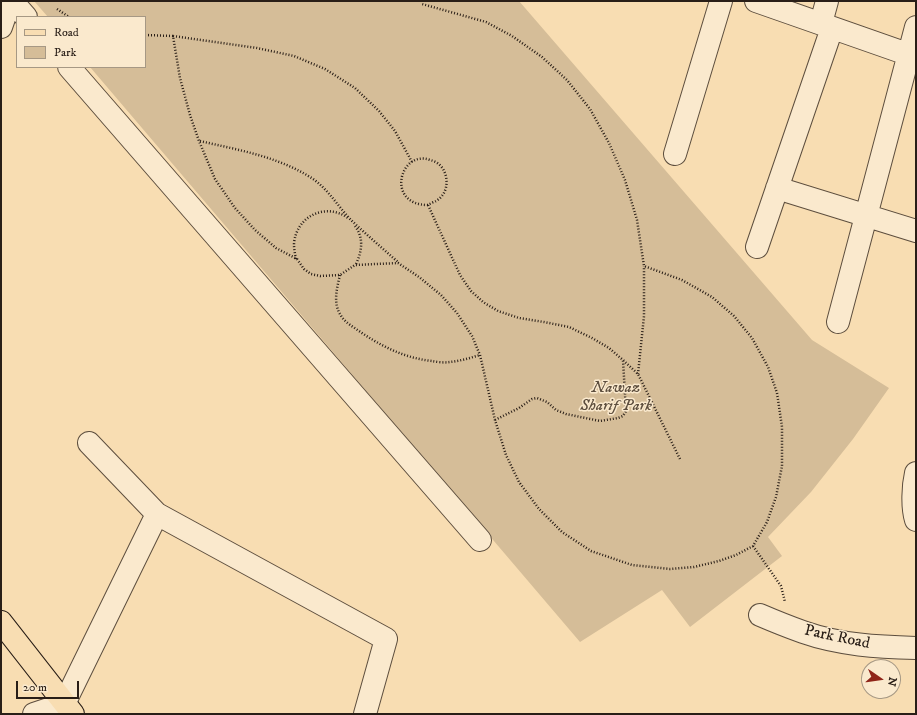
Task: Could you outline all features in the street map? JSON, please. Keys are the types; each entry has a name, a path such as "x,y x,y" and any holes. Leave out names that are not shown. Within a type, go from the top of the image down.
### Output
{"main road":[{"path":"1,622 69,709"}],"street":[{"path":"1,27 11,1 25,16"},
{"path":"676,154 721,1"},
{"path":"756,1 912,55"},
{"path":"757,247 777,188 826,26 827,1"},
{"path":"838,322 866,215 912,55 916,27"},
{"path":"70,68 480,540"},
{"path":"777,188 916,231"},
{"path":"89,443 157,514 386,639 365,714"},
{"path":"916,473 914,483 914,514 916,520"},
{"path":"34,714 69,709 157,514"},
{"name":"Park Road","path":"760,615 804,633 841,642 874,646 916,648"}],"path":[{"path":"422,4 486,22 512,36 542,57 567,80 590,109 609,143 625,180 637,220 644,266 644,316 638,374"},
{"path":"57,9 68,16"},
{"path":"146,35 173,36 257,48 294,56 325,69 355,88 379,111 395,130 412,162"},
{"path":"173,36 180,78 190,115 200,141 215,179 235,208 255,230 276,248 296,260 311,274 320,276 340,275 355,265 360,256 362,246 361,237 357,228 331,196 311,178 287,164 258,154 200,141"},
{"path":"419,159 427,159 435,161 442,167 446,176 446,187 443,195 437,201 422,205 407,198 403,191 401,182 402,174 406,167 412,162 419,159"},
{"path":"428,204 460,275 471,291 483,302 498,311 519,318 569,327 609,348 638,374 680,459"},
{"path":"296,260 294,242 299,227 305,220 312,215 328,211 337,212 351,220 398,262 441,295 457,313 472,336 480,356 495,420 506,455 519,482 539,509 562,532 591,550 632,565 670,569 694,567 736,555 753,546 767,522 776,497 782,466 782,427 777,393 768,367 752,338 734,316 712,297 682,280 644,266"},
{"path":"355,265 398,262"},
{"path":"340,275 336,299 341,315 347,322 378,343 402,355 436,362 450,362 480,356"},
{"path":"495,420 520,408 532,399 536,398 547,402 556,410 566,414 600,421 623,416 626,412 623,360"},
{"path":"753,546 781,586 786,609 784,625"}],"green space":[{"name":"Nawaz Sharif Park","path":"34,1 519,1 812,340 889,388 853,439 811,492 768,537 782,556 690,627 662,590 580,642 91,68 146,68 146,16 47,16"}]}
